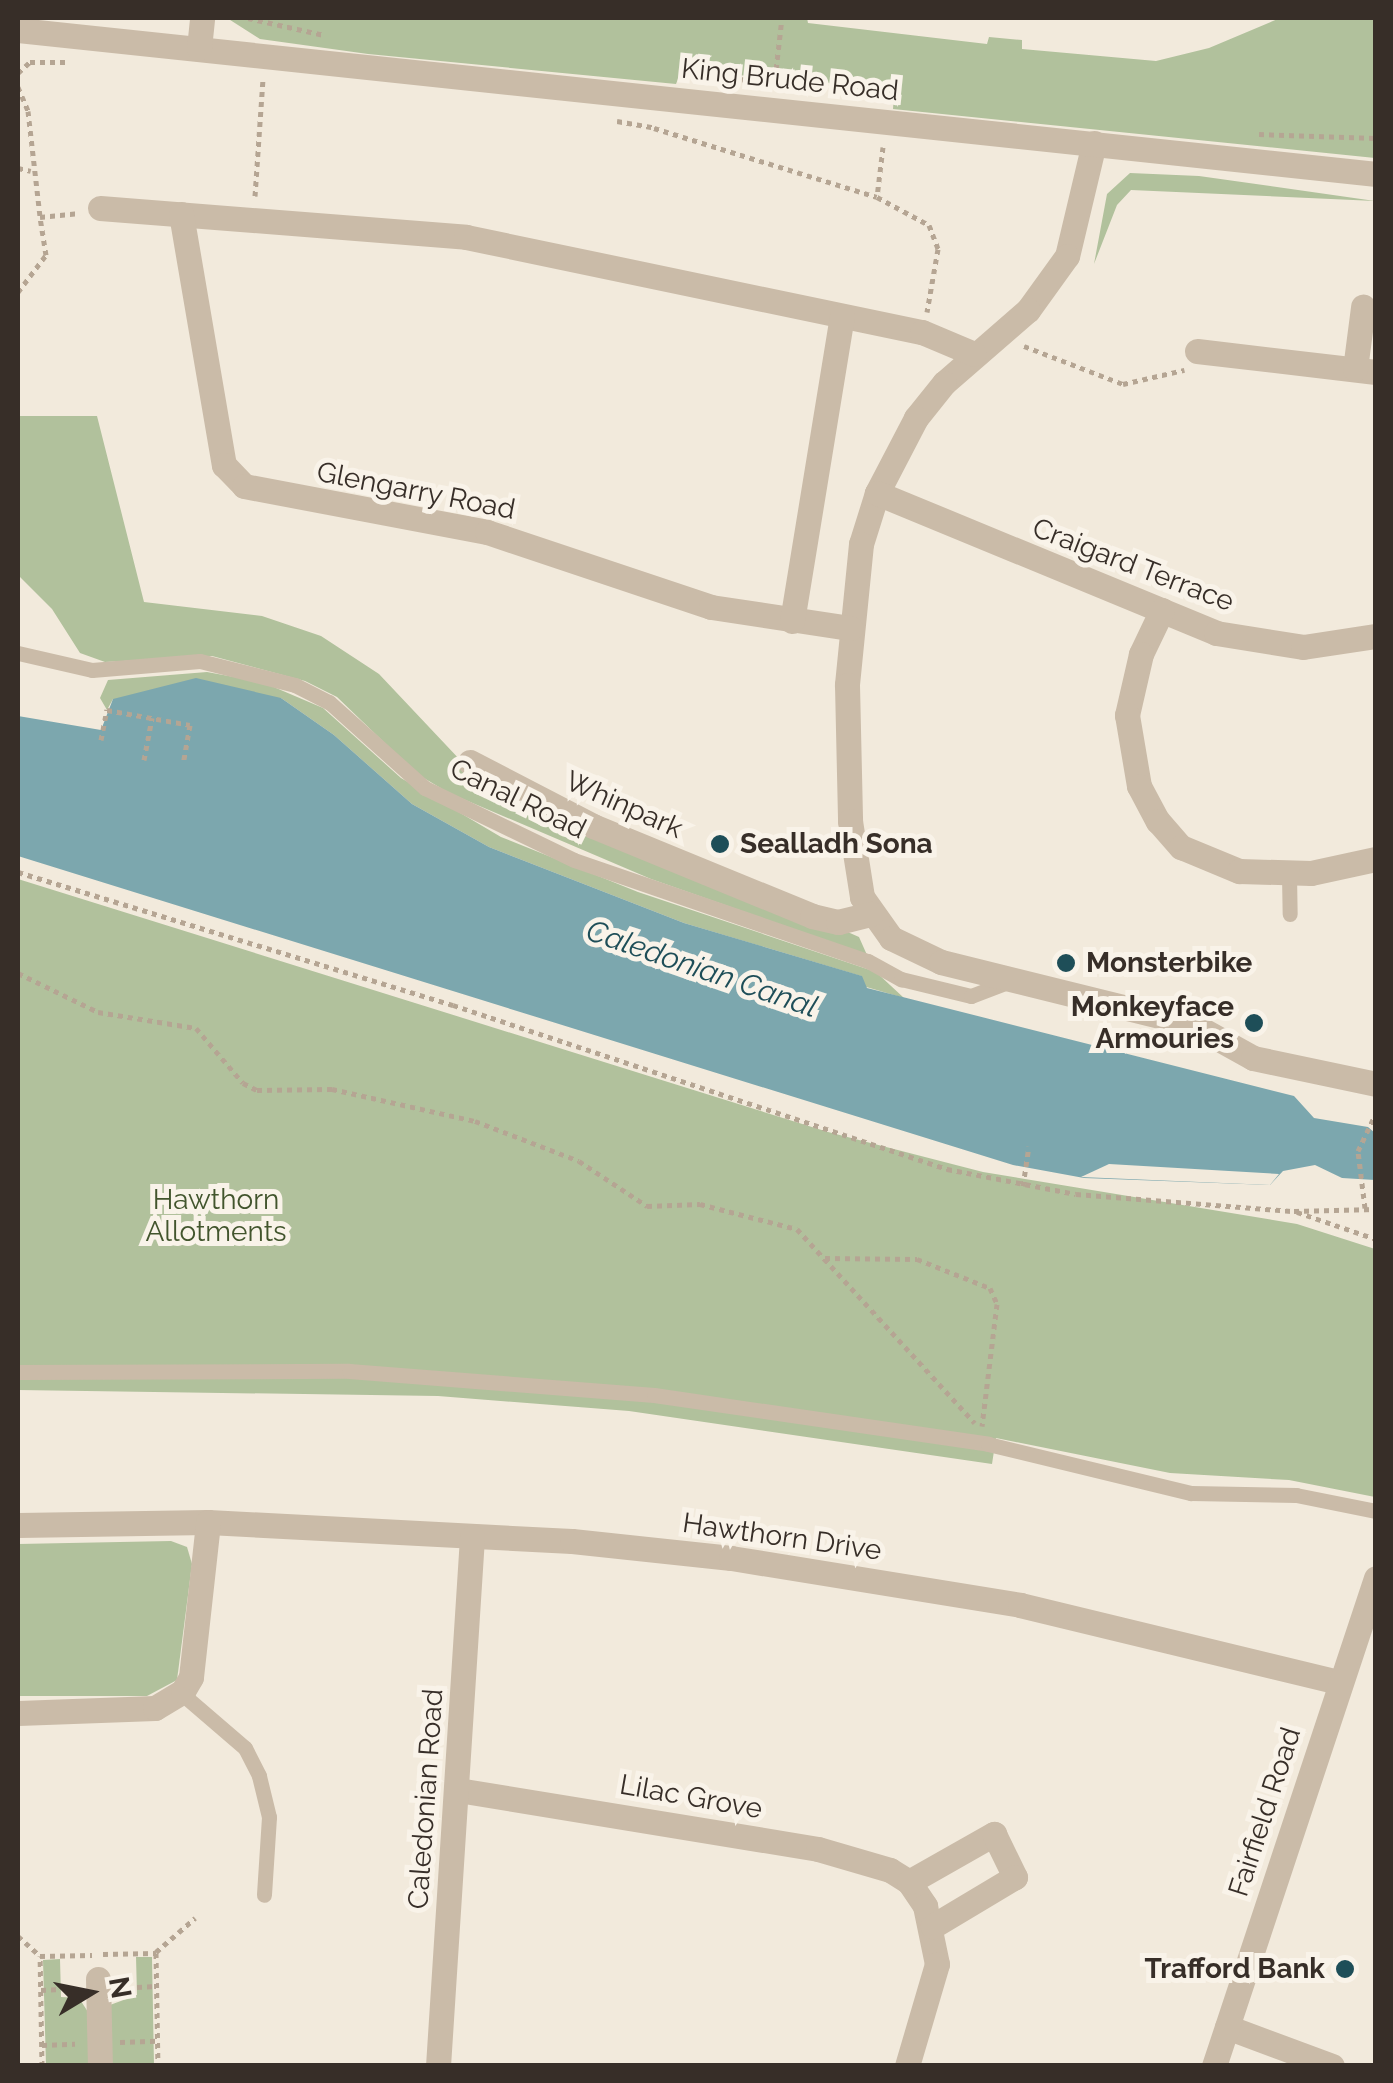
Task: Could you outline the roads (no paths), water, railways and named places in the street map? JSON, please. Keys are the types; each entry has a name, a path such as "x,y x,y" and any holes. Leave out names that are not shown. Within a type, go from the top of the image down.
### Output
{"street":[{"path":"199,48 202,18"},
{"name":"King Brude Road","path":"18,30 1376,174"},
{"path":"1094,144 1067,256 1028,310 974,354 916,418 877,494 861,544 850,628 850,822 862,897 891,938 916,952 1010,980 1192,1024 1253,1058 1376,1084"},
{"path":"100,208 466,237 922,332 974,354"},
{"name":"Glengarry Road","path":"181,214 224,465 232,478 264,491 488,532 711,607 850,628"},
{"path":"1197,352 1365,370 1363,307"},
{"path":"792,621 842,316"},
{"name":"Craigard Terrace","path":"877,494 1162,610 1259,644 1303,647 1376,636"},
{"path":"1162,610 1142,654 1127,715 1139,786 1181,847 1239,871 1289,875 1376,859"},
{"name":"Whinpark","path":"470,762 593,826 793,909 838,922 872,914"},
{"path":"18,1712 155,1708 181,1693 191,1678 208,1522"},
{"name":"Hawthorn Drive","path":"18,1526 208,1522 652,1548 820,1571 1131,1628 1338,1682"},
{"name":"Caledonian Road","path":"438,2066 472,1537"},
{"name":"Fairfield Road","path":"1214,2066 1338,1682 1376,1578"},
{"name":"Lilac Grove","path":"458,1790 818,1849 868,1861 909,1882"},
{"path":"907,2066 938,1964 933,1926 909,1882 994,1834 1015,1878 933,1926"},
{"path":"99,1983 99,2051"},
{"path":"1226,2027 1332,2066"}],"lane":[{"name":"Canal Road","path":"18,652 92,670 200,661 295,685 329,702 425,788 574,860 868,961 901,979 971,996 1010,980"},
{"path":"1289,875 1290,914"},
{"path":"18,1372 349,1371 654,1395 985,1437 1191,1493 1296,1495 1376,1511"},
{"path":"181,1693 246,1748 260,1776 269,1817 264,1895"}],"water":[{"name":"Caledonian Canal","path":"196,678 281,698 334,735 412,804 489,847 684,923 862,976 867,988 1294,1096 1314,1118 1368,1127 1375,1133 1375,1180 1342,1178 1315,1165 1283,1171 1270,1185 1084,1178 1013,1165 18,856 18,716 101,730 113,699"}],"place":[{"name":"Sealladh Sona","path":"720,844"},
{"name":"Monsterbike","path":"1066,963"},
{"name":"Monkeyface Armouries","path":"1254,1023"},
{"name":"Trafford Bank","path":"1345,1969"}],"park label":[{"name":"Hawthorn Allotments","path":"216,1216"}]}
